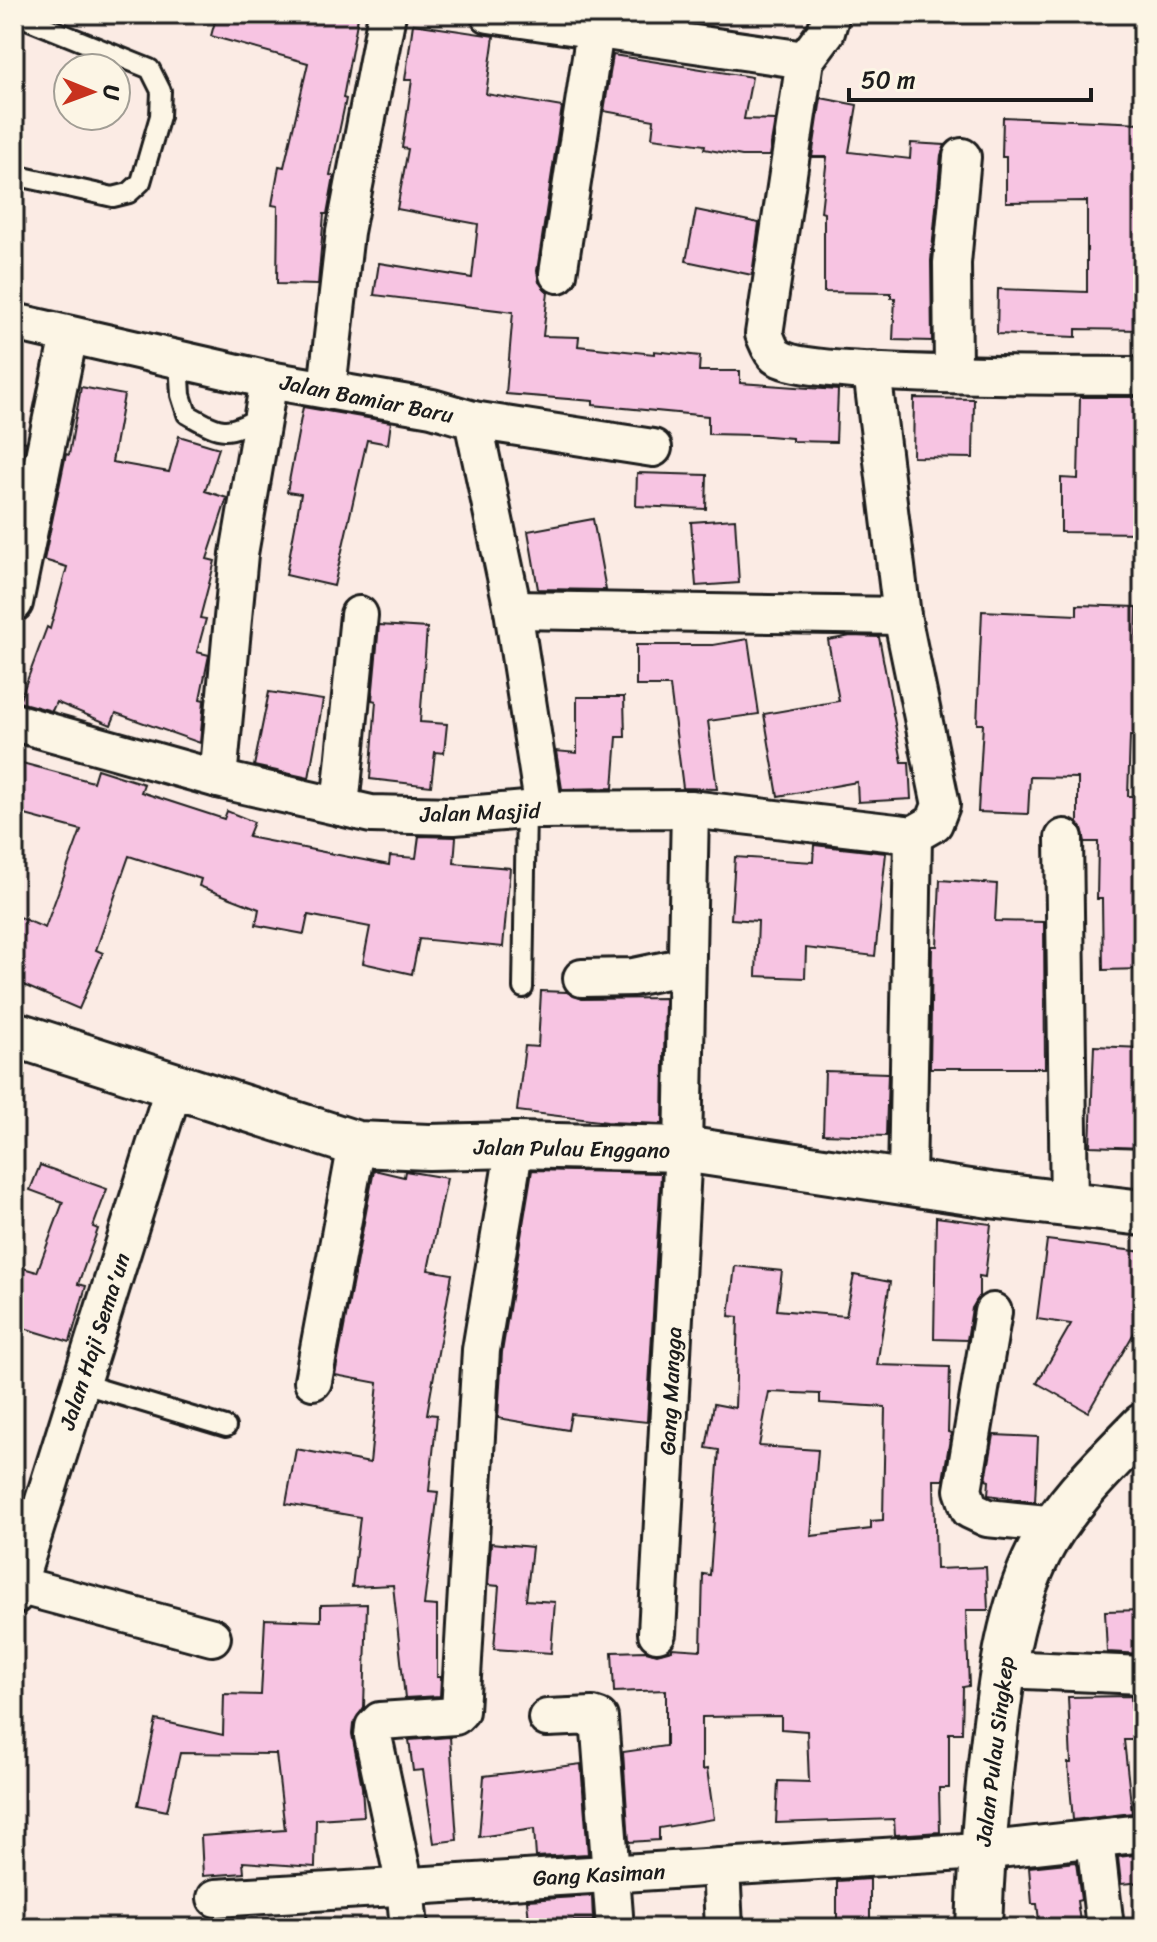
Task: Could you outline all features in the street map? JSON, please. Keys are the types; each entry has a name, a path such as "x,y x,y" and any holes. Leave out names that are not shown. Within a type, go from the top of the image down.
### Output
{"street":[{"path":"327,389 345,232 387,14"},
{"path":"489,14 805,60"},
{"path":"831,14 826,32 805,60 764,334 775,355 792,363 872,371 1143,376"},
{"path":"558,274 595,31"},
{"path":"953,373 952,263 962,157"},
{"name":"Jalan Bamiar Baru","path":"14,322 269,380 432,408 473,420 513,610 535,810"},
{"path":"14,603 69,335"},
{"path":"872,371 902,616 941,805 934,823 913,835 907,1183"},
{"path":"218,779 239,554 269,380"},
{"path":"473,420 653,448"},
{"path":"513,610 902,616"},
{"path":"340,807 359,615"},
{"name":"Jalan Masjid","path":"14,722 218,779 371,814 690,809 913,835"},
{"name":"Gang Mangga","path":"657,1633 683,1149 690,809"},
{"path":"1064,838 1069,1206"},
{"path":"582,978 633,977 686,966"},
{"name":"Jalan Pulau Enggano","path":"14,1034 357,1144 683,1149 1069,1206 1143,1213"},
{"name":"Jalan Haji Sema'un","path":"15,1588 174,1086"},
{"path":"313,1381 357,1144"},
{"path":"409,1928 405,1886 373,1736 374,1727 380,1721 455,1716 460,1711 481,1350 515,1145"},
{"path":"993,1312 963,1490 970,1510 987,1518 1057,1525"},
{"name":"Jalan Pulau Singkep","path":"979,1928 981,1851 1002,1669 1009,1634 1035,1563 1057,1525 1108,1462 1143,1426"},
{"path":"15,1588 212,1637"},
{"path":"1002,1669 1143,1675"},
{"path":"547,1718 599,1718 615,1928"},
{"name":"Gang Kasiman","path":"216,1898 981,1851 1143,1833"},
{"path":"1095,1839 1105,1928"},
{"path":"721,1867 724,1928"}],"lane":[{"path":"14,14 150,69 161,91 160,116 141,182 129,193 113,197 14,175"},
{"path":"179,360 181,395 187,414 217,431 240,428 262,416"},
{"path":"523,988 535,810"},
{"path":"80,1383 226,1427"}],"building":[{"path":"217,14 338,14 358,17 343,98 346,99 330,175 334,176 327,214 324,214 318,285 277,284 278,206 272,205 279,166 284,167 308,63 211,36"},
{"path":"413,24 494,36 486,94 562,107 537,271 539,282 548,292 543,336 579,337 578,346 700,356 699,371 740,371 740,383 838,390 836,442 708,434 708,416 593,405 593,401 506,394 513,312 374,295 379,263 472,278 478,224 397,209 408,149 402,148 412,80 405,80"},
{"path":"613,55 752,77 744,119 775,120 769,156 742,156 704,149 705,145 652,138 654,120 604,111"},
{"path":"821,98 857,105 849,152 910,159 911,143 945,145 941,155 931,261 932,341 893,340 895,298 891,298 891,293 824,292 824,213 821,212 827,157 812,157"},
{"path":"1003,117 1143,123 1143,330 1076,329 1076,337 997,334 998,289 1087,292 1087,201 1006,202 1006,157 1002,157"},
{"path":"696,210 759,223 752,275 686,261"},
{"path":"81,387 124,395 112,462 169,472 179,436 219,448 205,491 227,498 207,559 215,561 200,618 206,619 197,652 209,655 200,699 204,700 200,743 116,713 111,725 56,702 52,711 19,702 47,627 50,629 67,567 44,560 66,454 69,455"},
{"path":"1080,397 1143,397 1143,533 1061,532 1061,478 1078,479"},
{"path":"914,398 974,399 973,458 913,457"},
{"path":"303,407 391,422 388,444 367,440 334,586 286,575 301,494 287,492"},
{"path":"14,439 26,442 14,499"},
{"path":"637,473 707,475 706,509 636,506"},
{"path":"593,519 606,590 538,589 528,531"},
{"path":"735,519 739,583 696,586 691,522"},
{"path":"1077,605 1137,607 1136,644 1143,644 1143,736 1130,736 1128,796 1143,796 1143,969 1103,970 1102,899 1097,899 1098,842 1085,842 1078,823 1078,778 1030,777 1028,814 978,812 983,724 977,724 982,611 1077,615"},
{"path":"379,625 427,628 420,722 447,724 444,753 435,752 431,786 370,779 376,701 372,700"},
{"path":"851,636 879,637 902,762 909,762 911,799 858,802 857,782 778,796 764,714 839,701 828,640"},
{"path":"748,639 759,714 708,721 717,789 683,788 670,686 636,686 636,645 713,645"},
{"path":"269,692 323,700 309,778 254,766"},
{"path":"577,697 624,697 625,737 617,737 613,788 562,789 556,751 577,753"},
{"path":"22,763 93,782 97,769 144,784 141,792 224,819 227,811 254,822 248,837 389,865 390,856 416,858 419,836 456,837 454,863 510,868 503,947 419,939 412,974 363,963 370,927 308,915 304,934 256,925 259,909 199,886 201,879 129,856 96,950 103,953 79,1009 14,981 14,915 45,928 81,830 14,812 14,793"},
{"path":"814,845 886,853 875,956 806,948 805,978 756,976 758,921 731,919 735,857 813,862"},
{"path":"940,880 997,884 995,921 1044,922 1045,1068 930,1068 932,946 937,946"},
{"path":"541,991 567,992 582,999 665,998 663,1124 607,1122 517,1111 525,1046 538,1047"},
{"path":"1094,1046 1143,1048 1143,1148 1090,1146"},
{"path":"825,1071 888,1073 886,1136 823,1134"},
{"path":"40,1165 107,1189 93,1227 98,1229 78,1284 86,1286 70,1342 14,1325 14,1300 23,1268 37,1272 63,1202 30,1190"},
{"path":"374,1170 404,1177 405,1171 447,1178 428,1270 452,1274 427,1414 437,1415 429,1491 438,1492 424,1605 437,1606 440,1696 405,1698 393,1585 352,1587 360,1517 286,1504 296,1449 370,1463 378,1383 335,1375"},
{"path":"532,1170 661,1173 647,1422 571,1414 568,1430 498,1418 502,1352"},
{"path":"936,1217 991,1224 985,1277 979,1276 979,1297 972,1308 967,1340 934,1339"},
{"path":"1047,1240 1143,1252 1137,1328 1088,1412 1037,1383 1071,1324 1037,1319"},
{"path":"735,1266 782,1271 777,1310 846,1316 854,1275 890,1282 877,1365 950,1367 948,1432 951,1433 943,1480 934,1480 936,1569 986,1567 988,1610 966,1610 969,1686 963,1687 962,1733 949,1733 949,1788 939,1788 940,1832 895,1835 894,1819 776,1823 778,1781 809,1782 807,1731 781,1729 781,1716 702,1717 702,1770 707,1769 714,1819 659,1828 659,1840 629,1842 623,1752 666,1746 666,1690 614,1692 612,1652 646,1651 657,1654 672,1648 701,1650 703,1574 710,1575 719,1450 706,1448 714,1404 735,1408 738,1317 729,1316","holes":["769,1392 820,1394 820,1403 885,1407 883,1520 871,1521 871,1529 811,1536 818,1450 759,1446"]},
{"path":"994,1435 1038,1437 1035,1502 988,1495 989,1481 986,1480"},
{"path":"491,1543 532,1547 526,1600 555,1602 551,1653 494,1649 499,1586 488,1585"},
{"path":"367,1604 364,1707 353,1724 352,1734 364,1816 316,1819 315,1867 243,1862 244,1873 203,1876 201,1836 285,1830 276,1754 180,1753 167,1811 138,1805 156,1720 223,1735 224,1694 261,1695 265,1619 321,1621 321,1605"},
{"path":"1143,1610 1143,1654 1107,1652 1105,1611"},
{"path":"1131,1696 1133,1740 1124,1740 1132,1813 1073,1820 1068,1763 1071,1763 1068,1697"},
{"path":"450,1737 457,1840 434,1843 423,1770 413,1771 409,1740"},
{"path":"581,1764 588,1854 536,1857 534,1829 479,1837 484,1776"},
{"path":"1143,1854 1143,1882 1121,1884 1118,1857"},
{"path":"1076,1862 1081,1928 1040,1928 1037,1904 1032,1904 1029,1867"},
{"path":"870,1879 870,1928 837,1928 837,1881"},
{"path":"592,1896 593,1921 529,1921 527,1900"}]}
